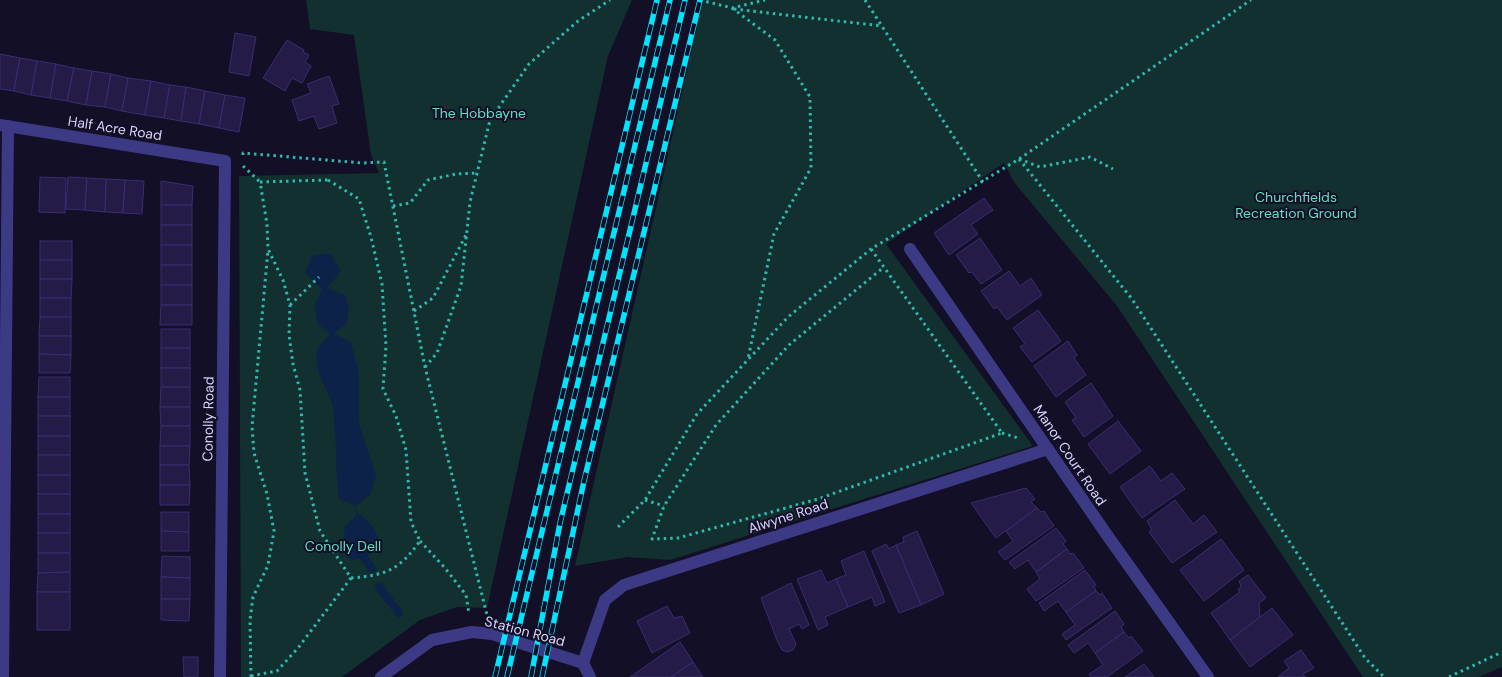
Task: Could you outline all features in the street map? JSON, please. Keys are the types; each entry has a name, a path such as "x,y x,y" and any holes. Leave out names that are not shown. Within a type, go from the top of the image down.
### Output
{"street":[{"name":"Half Acre Road","path":"4,125 225,162"},
{"path":"3,677 4,125"},
{"name":"Conolly Road","path":"220,677 225,162"},
{"name":"Manor Court Road","path":"910,249 1208,677"},
{"name":"Alwyne Road","path":"583,663 604,600 624,585 1048,449"},
{"name":"Station Road","path":"381,677 432,640 477,633 583,663"},
{"path":"583,663 590,677"}],"path":[{"path":"425,367 437,353 461,286 470,202 490,120 529,64 578,21 610,0"},
{"path":"700,0 732,8 882,26"},
{"path":"732,8 765,0"},
{"path":"865,0 983,182"},
{"path":"618,527 645,500 698,414 788,316 871,250 1018,159 1250,0"},
{"path":"732,8 775,40 810,97 811,168 774,234 748,360"},
{"path":"420,541 396,568 373,576 351,578 298,648 278,671 251,677 250,620 253,597 268,565 274,531 267,494 254,453 252,427 266,299 267,224 260,182 242,164 243,153 362,163 384,162 425,367 487,613 477,633"},
{"path":"1018,159 1040,167 1090,157 1113,169"},
{"path":"1018,159 1132,299 1365,658 1384,677"},
{"path":"392,206 410,203 428,180 456,174 477,173"},
{"path":"260,182 328,180 359,199 372,237 382,284 386,346 383,389 396,416 406,450 411,522 420,541 445,568 466,595 477,633"},
{"path":"414,311 432,298 467,232"},
{"path":"268,249 283,280 290,305 289,334 300,390 305,473 320,531 351,578"},
{"path":"871,250 884,267 1002,433 818,499 678,538 652,539 664,506 716,425 788,345 884,267"},
{"path":"290,305 319,277"},
{"path":"645,500 664,506"},
{"path":"1449,677 1502,652"}],"green space":[{"path":"306,0 632,0 608,56 487,608 457,607 420,620 342,677 241,677 239,176 379,173 371,155 354,35 310,29"},
{"name":"Churchfields Recreation Ground","path":"703,0 1502,0 1502,667 1479,677 1363,677 1117,306 1014,182 1004,163 886,244 1033,446 670,560 628,557 575,566"}],"water":[{"path":"330,253 341,271 327,288 345,295 349,308 347,323 334,333 351,343 359,372 359,423 376,476 371,494 355,506 358,514 374,528 380,548 364,558 352,560 343,553 345,526 357,515 354,505 339,499 332,403 316,360 319,348 330,334 317,323 315,305 322,289 305,273 312,256"}],"building":[{"path":"235,33 256,37 249,76 229,72"},
{"path":"287,40 309,55 305,62 311,66 302,83 292,78 285,91 263,78"},
{"path":"0,54 20,58 14,91 0,89"},
{"path":"20,58 37,61 31,95 14,91"},
{"path":"37,61 56,64 50,98 31,95"},
{"path":"56,64 74,68 67,101 50,98"},
{"path":"74,68 92,71 86,105 67,101"},
{"path":"92,71 111,74 105,107 86,105"},
{"path":"111,74 128,78 122,111 105,107"},
{"path":"329,76 339,104 332,106 337,123 319,129 314,116 299,121 292,100 311,93 307,84"},
{"path":"128,78 151,81 145,115 122,111"},
{"path":"151,81 170,85 164,118 145,115"},
{"path":"170,85 186,87 181,121 164,118"},
{"path":"186,87 205,91 199,124 181,121"},
{"path":"205,91 225,95 219,128 199,124"},
{"path":"225,95 245,98 239,132 219,128"},
{"path":"40,177 66,178 65,213 39,212"},
{"path":"68,177 87,178 85,210 66,209"},
{"path":"87,178 106,179 105,212 85,210"},
{"path":"106,179 125,180 123,213 105,212"},
{"path":"125,180 144,181 142,214 123,213"},
{"path":"161,181 193,186 192,205 161,205"},
{"path":"984,198 993,210 971,225 978,234 949,255 934,233"},
{"path":"161,205 192,205 192,225 161,225"},
{"path":"161,225 192,225 192,245 161,245"},
{"path":"980,238 1002,270 981,284 972,272 969,273 956,255"},
{"path":"40,241 72,241 72,260 40,260"},
{"path":"161,245 192,245 192,265 161,265"},
{"path":"40,260 72,260 72,279 40,279"},
{"path":"161,265 192,265 192,285 161,285"},
{"path":"1009,271 1020,286 1031,278 1042,295 1007,320 997,307 994,309 981,291"},
{"path":"40,279 72,279 71,298 40,298"},
{"path":"161,285 192,285 192,305 161,305"},
{"path":"40,298 71,298 71,317 40,317"},
{"path":"161,305 192,305 192,325 160,325"},
{"path":"1038,310 1061,341 1032,362 1020,347 1025,344 1013,328"},
{"path":"40,317 71,317 71,336 39,336"},
{"path":"161,329 190,329 190,348 161,348"},
{"path":"39,336 71,336 71,355 39,354"},
{"path":"1068,341 1077,355 1074,358 1086,375 1056,397 1034,366"},
{"path":"161,348 190,348 190,368 161,368"},
{"path":"39,354 71,355 70,373 39,373"},
{"path":"161,368 190,368 190,387 161,387"},
{"path":"39,377 70,377 70,397 38,397"},
{"path":"1091,383 1113,416 1084,437 1072,420 1076,418 1065,402"},
{"path":"161,387 190,387 190,407 160,407"},
{"path":"38,397 70,397 70,416 38,416"},
{"path":"160,407 190,407 190,426 161,426"},
{"path":"38,416 70,416 70,436 38,436"},
{"path":"1118,421 1141,451 1110,474 1088,444"},
{"path":"161,426 190,426 190,446 160,446"},
{"path":"38,436 70,436 70,455 38,455"},
{"path":"160,446 190,446 189,465 160,465"},
{"path":"38,455 70,455 70,475 38,475"},
{"path":"160,465 189,465 190,485 160,485"},
{"path":"1150,466 1161,481 1172,473 1185,489 1142,518 1120,487"},
{"path":"38,475 70,475 70,494 38,494"},
{"path":"160,485 190,485 189,505 160,505"},
{"path":"1026,488 1035,499 1031,502 1037,508 996,538 971,503"},
{"path":"38,494 70,494 70,514 38,514"},
{"path":"1175,500 1193,524 1204,515 1217,532 1172,563 1149,532 1152,530 1147,521"},
{"path":"1037,508 1041,512 1044,511 1054,526 1005,560 998,552 1013,541 1006,531"},
{"path":"161,512 189,512 189,532 161,531"},
{"path":"38,514 70,514 70,533 38,533"},
{"path":"1056,528 1066,541 1063,544 1067,549 1036,572 1028,560 1015,569 1009,562"},
{"path":"161,531 189,532 189,551 161,551"},
{"path":"917,531 944,594 921,605 896,545 904,542 903,537"},
{"path":"38,533 70,533 70,553 38,553"},
{"path":"1221,539 1244,570 1204,601 1180,570"},
{"path":"886,544 889,549 896,545 921,605 899,613 872,551"},
{"path":"1067,549 1070,554 1073,553 1084,568 1036,601 1027,589 1040,579 1036,572"},
{"path":"864,551 885,602 875,606 872,597 848,607 836,579 846,575 841,561"},
{"path":"38,553 70,553 70,572 38,573"},
{"path":"162,556 190,557 190,578 161,577"},
{"path":"821,570 827,583 836,579 848,607 825,617 828,625 818,630 797,579"},
{"path":"1085,570 1096,585 1094,586 1096,591 1066,612 1058,601 1044,611 1039,603"},
{"path":"70,572 70,592 37,592 38,573"},
{"path":"1248,575 1266,598 1259,603 1260,617 1230,640 1211,613 1240,592 1238,590 1241,586 1239,581"},
{"path":"161,577 190,578 190,599 161,599"},
{"path":"791,583 809,625 802,629 799,624 789,629 796,644 793,650 787,652 782,650 777,640 761,598"},
{"path":"1096,591 1100,595 1102,593 1112,608 1066,640 1062,634 1075,625 1066,612"},
{"path":"37,592 70,592 70,630 37,630"},
{"path":"161,599 190,599 189,621 161,620"},
{"path":"667,606 674,618 682,616 690,633 652,653 637,621"},
{"path":"1272,608 1293,635 1250,667 1230,640"},
{"path":"1115,611 1124,624 1121,627 1124,632 1095,653 1088,643 1074,653 1068,645"},
{"path":"1124,632 1129,638 1131,636 1143,651 1107,677 1091,677 1089,674 1103,665 1095,653"},
{"path":"680,642 693,662 671,677 630,677"},
{"path":"1301,650 1314,668 1303,674 1305,677 1278,677 1289,668 1284,661"},
{"path":"183,657 198,657 198,677 184,677"},
{"path":"693,662 703,677 671,677"},
{"path":"1144,664 1154,677 1125,677"}],"waterway":[{"path":"364,558 372,569"},
{"path":"379,587 399,613"}],"railway":[{"path":"495,677 657,0"},
{"path":"507,677 670,0"},
{"path":"531,677 560,523 685,0"},
{"path":"542,677 584,481 700,0"}],"park label":[{"name":"The Hobbayne","path":"479,113"},
{"name":"Conolly Dell","path":"343,546"}]}
